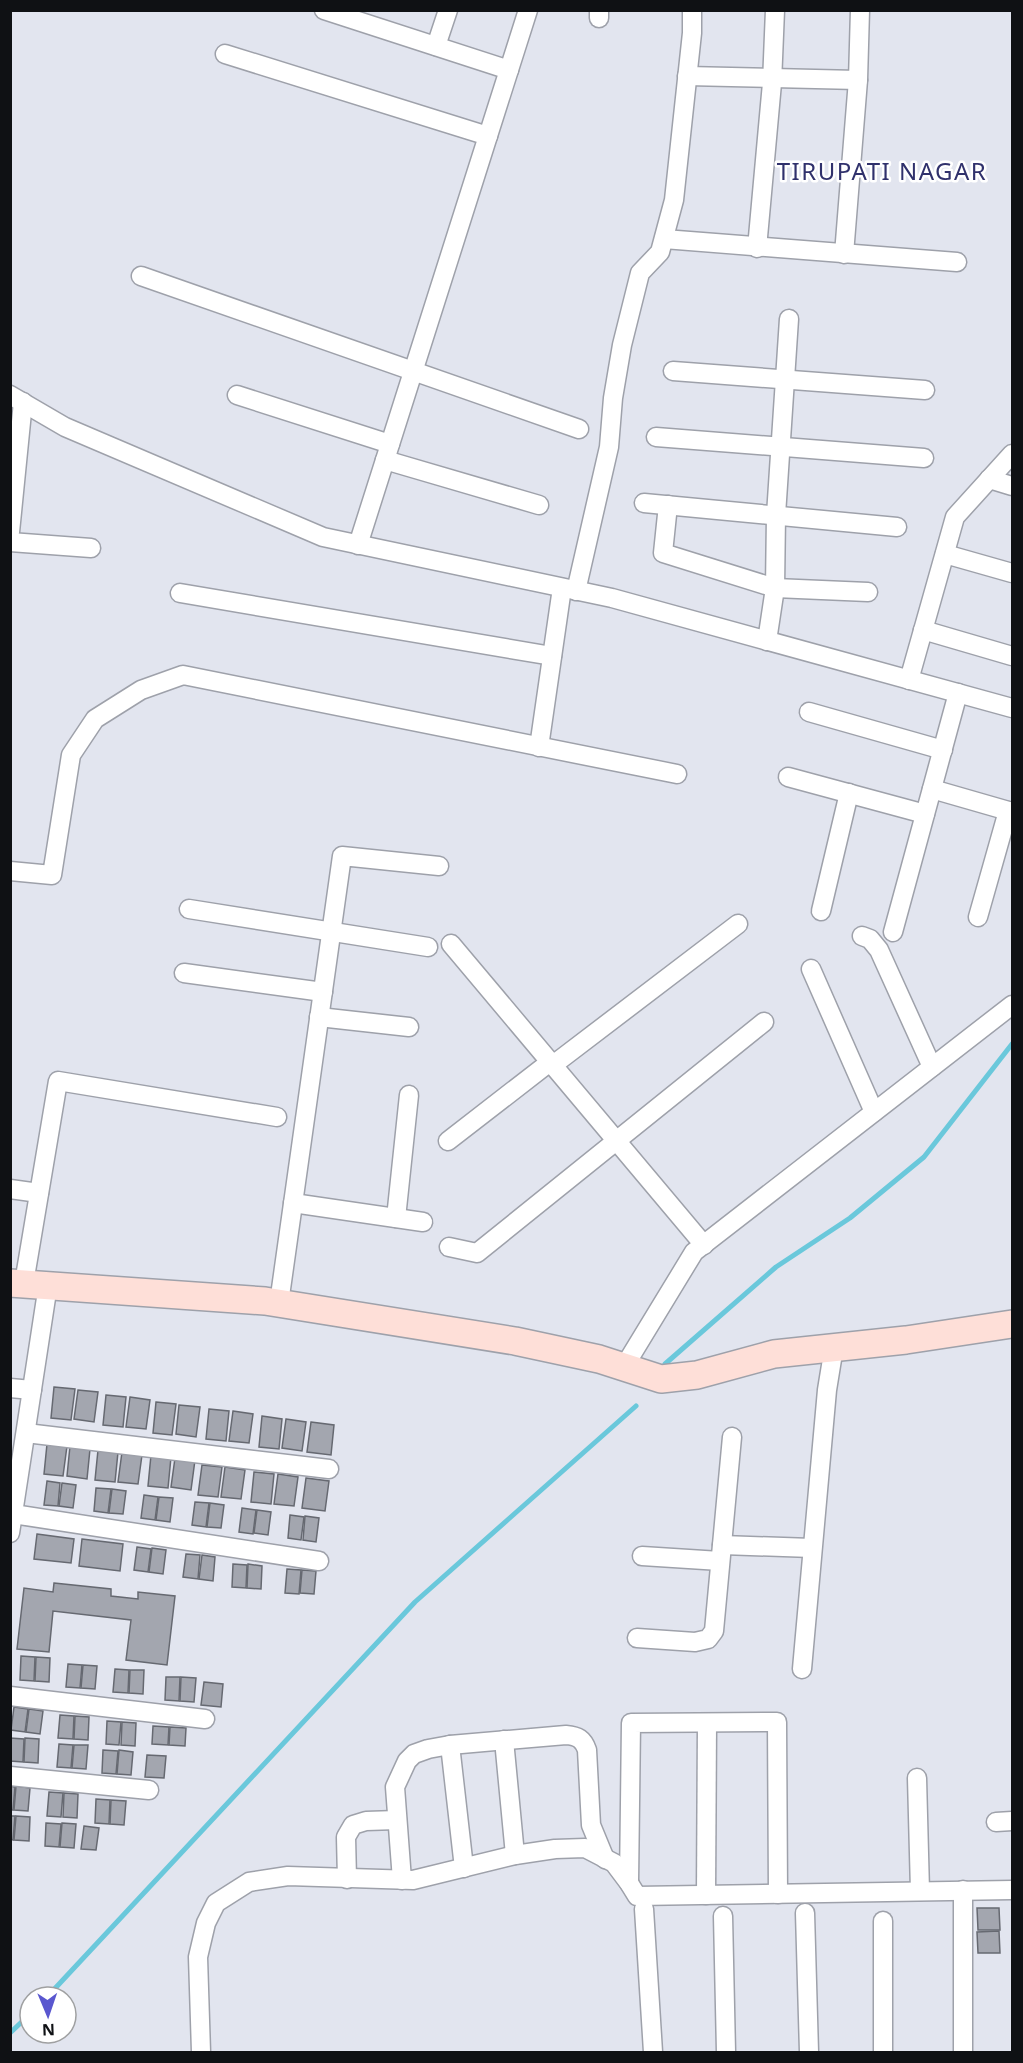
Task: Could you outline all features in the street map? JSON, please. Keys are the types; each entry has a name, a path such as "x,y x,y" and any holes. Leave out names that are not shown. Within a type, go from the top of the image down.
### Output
{"street":[{"path":"324,10 509,70"},
{"path":"436,46 448,10"},
{"path":"358,544 528,10"},
{"path":"539,747 552,656 609,447 613,398 627,324 640,273 660,252 674,200 692,10"},
{"path":"757,248 776,10"},
{"path":"844,254 858,80 860,10"},
{"path":"225,54 488,136"},
{"path":"687,76 858,80"},
{"path":"664,239 957,262"},
{"path":"141,276 579,429"},
{"path":"767,641 775,588 776,515 789,319"},
{"path":"673,372 925,390"},
{"path":"237,395 388,452 539,505"},
{"path":"10,532 17,398 64,427 323,537 612,598 1012,708"},
{"path":"656,437 924,458"},
{"path":"909,680 955,517 1012,454"},
{"path":"989,479 1012,486"},
{"path":"644,503 897,527"},
{"path":"668,505 663,553 775,588 868,592"},
{"path":"10,542 91,548"},
{"path":"945,554 1012,573"},
{"path":"180,593 552,656"},
{"path":"923,630 1012,656"},
{"path":"10,871 52,875 71,755 95,718 141,690 183,675 677,774"},
{"path":"893,932 958,693"},
{"path":"809,712 943,750"},
{"path":"788,777 925,814"},
{"path":"932,789 1010,812 978,916"},
{"path":"820,911 849,793"},
{"path":"279,1303 342,856 438,866"},
{"path":"189,909 428,947"},
{"path":"448,1141 738,924"},
{"path":"862,936 870,939 879,950 932,1067"},
{"path":"451,944 704,1245"},
{"path":"811,969 874,1112"},
{"path":"184,973 323,992"},
{"path":"624,1367 694,1252 1012,1005"},
{"path":"320,1017 409,1027"},
{"path":"449,1246 477,1253 764,1022"},
{"path":"10,1533 32,1390 28,1284 39,1194 58,1081 277,1117"},
{"path":"396,1218 409,1095"},
{"path":"10,1189 39,1194"},
{"path":"293,1203 423,1222"},
{"path":"28,1284 279,1303 515,1341 599,1359 661,1379 698,1375 774,1354 906,1340 1012,1324"},
{"path":"802,1669 826,1390 834,1347"},
{"path":"10,1388 32,1390"},
{"path":"26,1433 329,1469"},
{"path":"637,1638 695,1642 708,1639 714,1632 732,1437"},
{"path":"13,1502 319,1561"},
{"path":"642,1556 812,1548"},
{"path":"10,1696 205,1719"},
{"path":"629,1883 631,1723 777,1722 778,1894"},
{"path":"706,1895 707,1723"},
{"path":"402,1880 395,1787 406,1761 414,1754 450,1744 578,1736 585,1742 587,1750 591,1825 605,1859"},
{"path":"504,1740 515,1855"},
{"path":"450,1744 464,1868"},
{"path":"10,1776 149,1790"},
{"path":"917,1778 920,1891"},
{"path":"347,1879 346,1837 353,1825 366,1821 397,1820"},
{"path":"201,2052 198,1957 206,1923 216,1903 249,1882 288,1876 413,1880 515,1855 555,1849 585,1848 614,1863 637,1896 1012,1890"},
{"path":"963,1890 963,2052"},
{"path":"644,1909 652,2052"},
{"path":"805,1913 809,2052"},
{"path":"723,1916 726,2052"},
{"path":"883,1921 883,2052"}],"building":[{"path":"54,1387 75,1389 71,1420 51,1418"},
{"path":"78,1390 98,1392 94,1422 74,1419"},
{"path":"106,1395 126,1397 123,1427 103,1425"},
{"path":"130,1397 150,1400 146,1429 126,1427"},
{"path":"156,1402 176,1404 172,1435 153,1433"},
{"path":"179,1405 200,1407 196,1437 176,1434"},
{"path":"209,1409 229,1411 226,1441 206,1439"},
{"path":"233,1411 253,1414 249,1443 229,1441"},
{"path":"262,1416 282,1419 279,1449 259,1447"},
{"path":"286,1419 306,1422 302,1451 282,1448"},
{"path":"311,1422 334,1425 331,1455 307,1452"},
{"path":"47,1444 67,1446 63,1476 44,1474"},
{"path":"70,1446 90,1449 87,1479 67,1476"},
{"path":"98,1450 118,1452 115,1482 95,1480"},
{"path":"122,1452 142,1455 138,1484 118,1482"},
{"path":"151,1455 171,1457 168,1488 148,1486"},
{"path":"175,1458 195,1460 191,1490 171,1487"},
{"path":"202,1465 222,1467 218,1497 198,1495"},
{"path":"225,1467 245,1470 241,1499 221,1497"},
{"path":"254,1472 274,1474 271,1504 251,1502"},
{"path":"278,1474 298,1477 294,1506 274,1504"},
{"path":"306,1478 329,1481 325,1511 302,1508"},
{"path":"47,1481 60,1483 58,1506 44,1505"},
{"path":"62,1483 76,1485 73,1508 59,1506"},
{"path":"96,1488 111,1489 108,1513 94,1511"},
{"path":"112,1489 126,1491 123,1514 109,1513"},
{"path":"144,1495 158,1497 155,1520 141,1518"},
{"path":"159,1497 173,1498 170,1522 156,1520"},
{"path":"195,1502 209,1503 206,1527 192,1525"},
{"path":"210,1503 224,1505 221,1528 207,1527"},
{"path":"242,1508 256,1510 253,1534 239,1532"},
{"path":"257,1510 271,1512 268,1535 254,1533"},
{"path":"290,1515 304,1517 301,1540 288,1538"},
{"path":"305,1516 319,1518 316,1542 303,1540"},
{"path":"37,1534 74,1539 71,1563 34,1559"},
{"path":"82,1539 123,1544 120,1571 79,1566"},
{"path":"137,1547 151,1549 148,1572 134,1570"},
{"path":"152,1548 166,1550 163,1574 149,1572"},
{"path":"186,1554 200,1555 198,1579 183,1577"},
{"path":"202,1555 215,1557 213,1581 199,1579"},
{"path":"233,1564 247,1565 246,1588 232,1587"},
{"path":"248,1564 262,1566 261,1589 247,1588"},
{"path":"287,1569 301,1570 299,1594 285,1593"},
{"path":"302,1570 316,1571 314,1594 300,1593"},
{"path":"54,1583 111,1589 111,1596 138,1599 138,1592 175,1596 167,1665 126,1660 131,1620 53,1611 49,1652 17,1649 24,1588 53,1592"},
{"path":"21,1656 35,1657 34,1681 20,1680"},
{"path":"36,1657 50,1658 49,1682 35,1681"},
{"path":"68,1664 82,1665 80,1688 66,1687"},
{"path":"83,1665 97,1666 95,1689 81,1688"},
{"path":"115,1669 129,1670 128,1693 113,1692"},
{"path":"130,1670 144,1670 143,1694 129,1693"},
{"path":"166,1677 180,1677 179,1701 165,1700"},
{"path":"181,1677 196,1678 194,1702 180,1701"},
{"path":"204,1682 223,1684 221,1707 201,1705"},
{"path":"14,1707 28,1709 25,1732 11,1730"},
{"path":"29,1709 43,1711 40,1734 26,1732"},
{"path":"60,1715 74,1716 73,1739 58,1738"},
{"path":"75,1716 89,1717 88,1740 74,1739"},
{"path":"107,1721 121,1722 119,1745 106,1744"},
{"path":"122,1722 136,1723 135,1746 121,1745"},
{"path":"153,1726 169,1727 168,1745 152,1744"},
{"path":"170,1727 186,1728 185,1746 169,1745"},
{"path":"10,1738 24,1739 23,1762 10,1761"},
{"path":"25,1738 39,1739 38,1763 24,1762"},
{"path":"59,1744 73,1745 71,1768 57,1767"},
{"path":"74,1745 88,1745 86,1769 72,1768"},
{"path":"103,1750 118,1751 116,1774 102,1773"},
{"path":"119,1750 133,1752 131,1775 117,1774"},
{"path":"147,1755 166,1756 164,1778 145,1777"},
{"path":"10,1786 15,1787 13,1810 10,1810"},
{"path":"16,1786 30,1788 28,1811 14,1810"},
{"path":"49,1792 63,1793 61,1817 47,1816"},
{"path":"64,1793 78,1794 77,1818 63,1817"},
{"path":"96,1799 110,1800 109,1824 95,1823"},
{"path":"111,1800 126,1801 124,1825 110,1824"},
{"path":"10,1816 15,1816 13,1840 10,1839"},
{"path":"16,1816 30,1817 29,1841 14,1840"},
{"path":"46,1823 61,1824 59,1847 45,1846"},
{"path":"62,1823 76,1824 74,1848 60,1847"},
{"path":"84,1826 99,1828 96,1850 81,1849"},
{"path":"977,1908 999,1908 1000,1930 978,1930"},
{"path":"999,1931 1000,1953 978,1953 977,1932"}],"waterway":[{"path":"665,1364 776,1267 850,1218 924,1157 1012,1044"},
{"path":"58,1985 415,1602 636,1406"},
{"path":"10,2033 18,2025"}],"district":[{"name":"TIRUPATI NAGAR","path":"882,172"}]}
